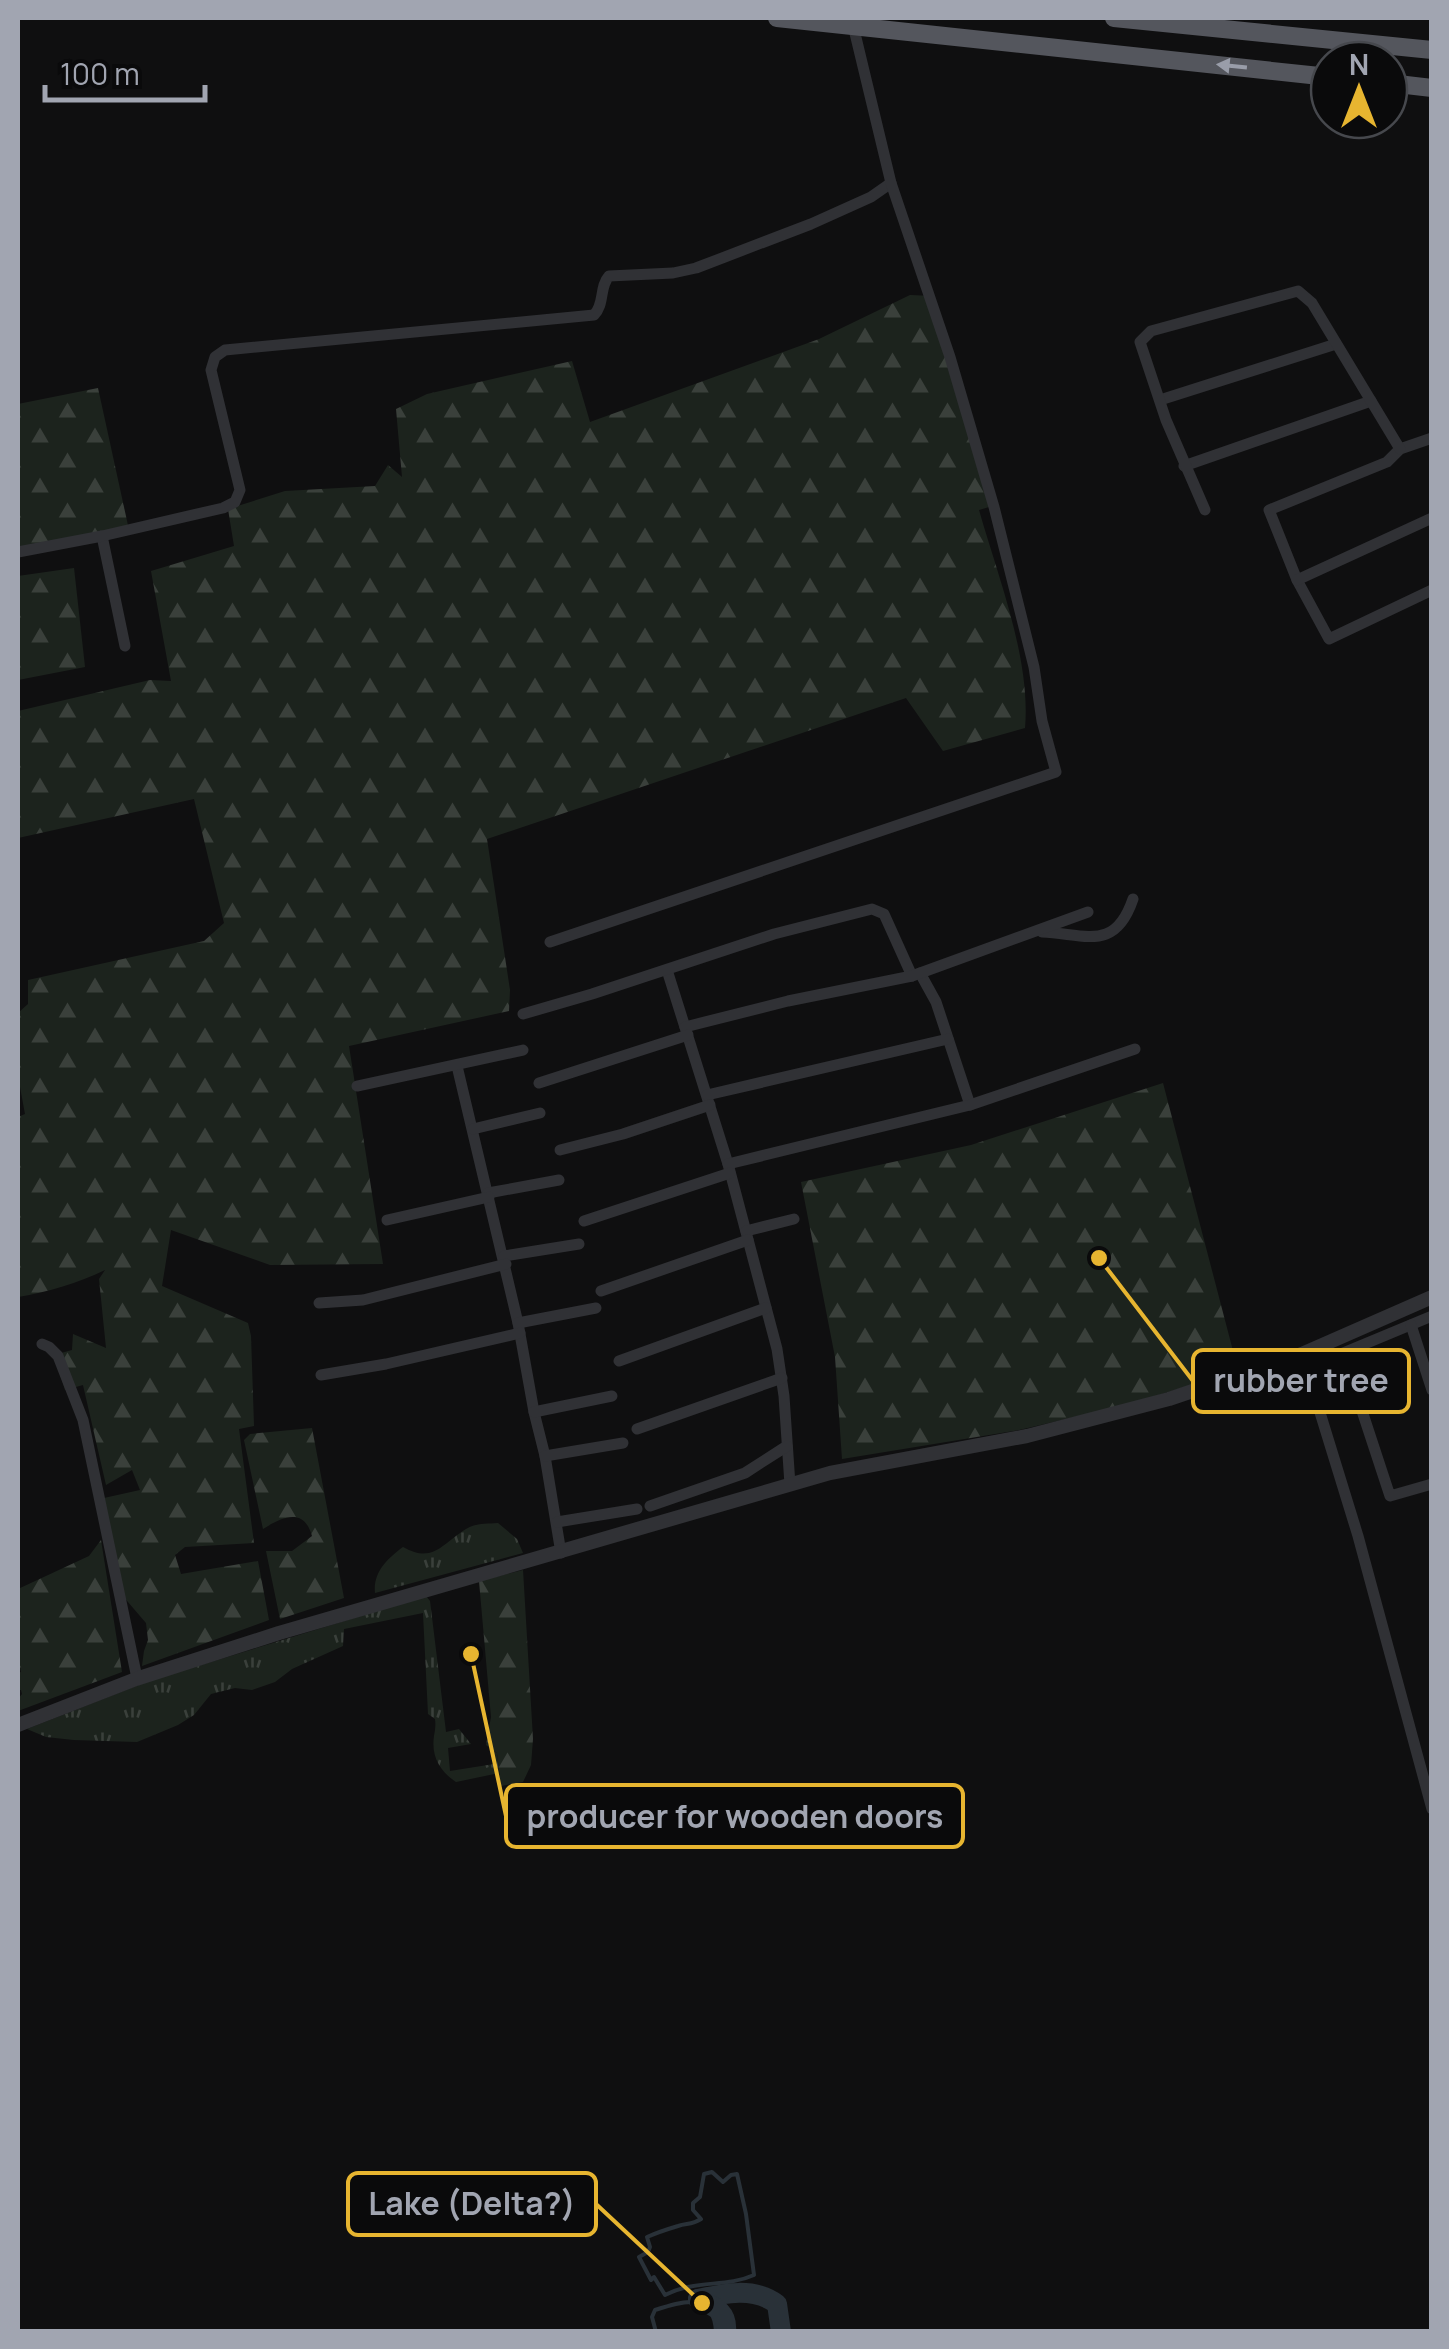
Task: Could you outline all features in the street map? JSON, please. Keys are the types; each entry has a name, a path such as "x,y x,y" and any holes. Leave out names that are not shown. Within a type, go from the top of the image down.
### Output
{"highway":[{"path":"777,18 1309,75"},
{"path":"1114,18 1432,50"}],"street":[{"path":"550,942 1056,772 994,507 950,357 891,182 853,26"},
{"path":"18,552 102,536 235,502 240,490 211,370 215,357 225,350 594,315 600,309 609,276 696,268 872,198 891,182"},
{"path":"1205,510 1184,466 1140,342 1151,331 1298,291 1312,303 1400,449"},
{"path":"1160,400 1336,344"},
{"path":"1184,466 1371,401"},
{"path":"1432,438 1400,449 1387,462 1269,510 1298,580 1329,640 1432,590"},
{"path":"1298,580 1432,518"},
{"path":"102,536 125,646"},
{"path":"1033,932 1088,936 1111,933 1126,919 1133,899"},
{"path":"523,1014 774,934 876,909 884,914 936,1002 970,1105"},
{"path":"540,1084 686,1031 788,1001 916,974 1088,912"},
{"path":"667,970 729,1169 766,1308 782,1378 790,1485"},
{"path":"560,1150 623,1134 708,1100 948,1039"},
{"path":"584,1221 729,1169 970,1105 1134,1049"},
{"path":"358,1086 522,1050"},
{"path":"457,1066 505,1260 561,1552"},
{"path":"473,1129 540,1113"},
{"path":"387,1220 559,1180"},
{"path":"600,1292 794,1219"},
{"path":"319,1304 363,1300 505,1260 579,1244"},
{"path":"18,1724 137,1678 416,1592 830,1473 1027,1436 1170,1399 1302,1354 1432,1296"},
{"path":"321,1375 386,1364 596,1308"},
{"path":"619,1361 766,1308"},
{"path":"1432,1316 1343,1353 1390,1496 1432,1484"},
{"path":"1411,1324 1432,1390"},
{"path":"42,1344 58,1356 82,1420 137,1678"},
{"path":"1302,1354 1358,1536 1432,1809"},
{"path":"637,1429 782,1378"},
{"path":"534,1412 612,1396"},
{"path":"545,1456 623,1443"},
{"path":"557,1522 644,1507 734,1477 787,1446"}],"green space":[{"path":"910,295 932,296 989,507 979,510 1018,646 1026,702 1025,728 943,751 906,698 487,839 510,990 509,1011 349,1046 383,1264 270,1265 171,1230 162,1286 248,1323 254,1426 239,1429 254,1543 185,1547 175,1555 181,1574 258,1561 269,1620 142,1666 148,1640 146,1623 122,1595 104,1498 140,1490 132,1470 106,1485 83,1385 65,1390 54,1355 72,1350 73,1334 106,1348 99,1279 105,1270 18,1297 18,1117 25,1114 18,1076 18,1013 28,1004 28,980 204,941 224,923 194,799 18,838 18,711 150,680 171,681 151,571 234,546 228,509 285,491 375,486 388,465 402,477 396,409 427,394 572,361 590,422 819,339"},
{"path":"98,388 129,530 18,553 18,404"},
{"path":"74,568 85,667 18,680 18,576"},
{"path":"1163,1083 1238,1370 1130,1404 1019,1430 842,1459 835,1357 801,1182 971,1145"},
{"path":"312,1428 344,1598 280,1619 266,1551 292,1551 312,1536 304,1521 292,1517 263,1529 244,1440 250,1434"},
{"path":"498,1523 517,1539 523,1553 375,1593 382,1567 403,1547 430,1553 470,1527"},
{"path":"101,1540 122,1672 18,1711 22,1694 18,1690 18,1589 89,1556"},
{"path":"523,1570 533,1739 531,1765 523,1782 501,1786 497,1753 486,1745 491,1717 479,1581"},
{"path":"426,1596 430,1601 446,1732 459,1729 471,1744 448,1748 450,1771 494,1764 492,1750 497,1753 499,1773 456,1782 438,1763 433,1744 435,1719 428,1714 423,1613 344,1629 343,1646 292,1669 275,1682 252,1690 235,1688 211,1694 194,1715 137,1742 46,1737 27,1729 149,1681"}],"waterway":[{"path":"712,2172 723,2182 737,2174 754,2275 665,2295 654,2277 651,2280 639,2257 648,2252 647,2237 701,2219 693,2210 693,2203 700,2197 704,2174 712,2172"},
{"path":"698,2299 739,2293 759,2295 777,2304 781,2332"},
{"path":"698,2299 723,2314 726,2332"},
{"path":"656,2332 652,2317 655,2310 686,2302 709,2310 716,2332"}],"place":[{"name":"rubber tree","path":"1099,1258"},
{"name":"producer for wooden doors","path":"471,1654"},
{"name":"Lake (Delta?)","path":"702,2303"}]}
